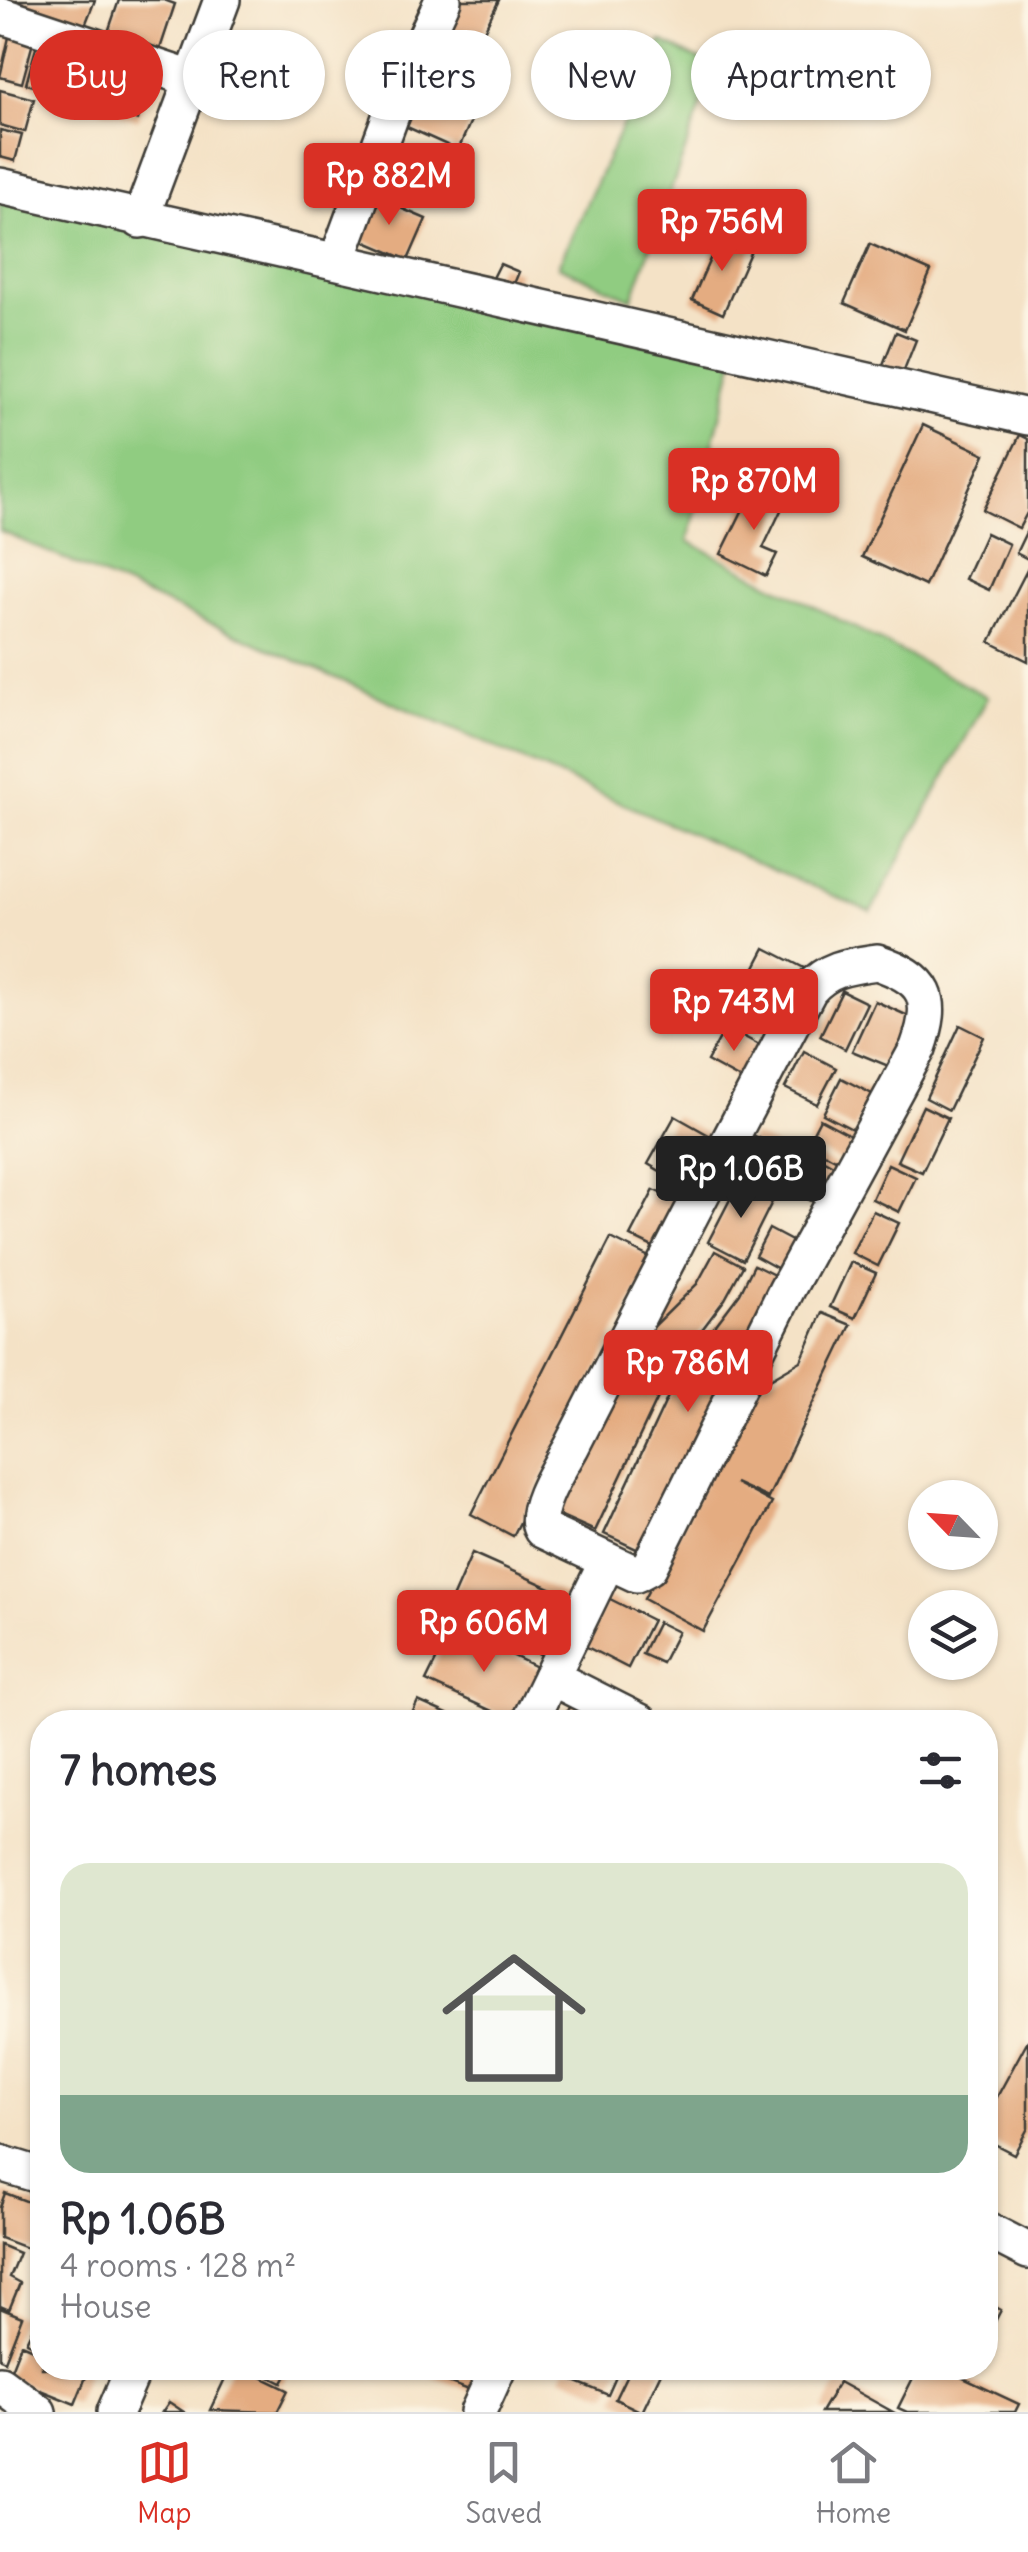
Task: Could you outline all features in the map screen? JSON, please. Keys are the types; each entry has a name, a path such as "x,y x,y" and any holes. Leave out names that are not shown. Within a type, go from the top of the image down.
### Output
{"street":[{"path":"211,30 222,0"},
{"path":"337,261 398,96 443,0"},
{"path":"0,15 183,76"},
{"path":"140,220 183,103"},
{"path":"0,186 1028,417"},
{"path":"877,962 904,971 923,989 928,1004 927,1023 918,1048 786,1289 649,1567 636,1574 607,1562 538,1525 538,1514 555,1477 809,990 820,977 844,966 877,962"},
{"path":"536,1710 607,1562"},
{"path":"551,1677 616,1710"},
{"path":"0,2163 30,2172"},
{"path":"998,2235 1028,2250"},
{"path":"115,2412 129,2380"},
{"path":"478,2412 493,2380"},
{"path":"0,2384 38,2412"}],"green space":[{"path":"671,46 691,55 691,120 696,120 632,299 558,266 625,120 671,120"},
{"path":"0,181 737,350 688,541 988,697 871,912 0,531"}],"building":[{"path":"3,0 95,0 83,30 64,30"},
{"path":"119,0 164,0 175,4 163,40 163,30 109,30"},
{"path":"458,0 499,0 484,30 453,30 445,26"},
{"path":"11,28 30,34 30,53 22,83 0,77"},
{"path":"0,90 30,98 25,132 0,125"},
{"path":"410,120 471,120 458,150 407,127"},
{"path":"0,130 22,135 15,161 0,157"},
{"path":"370,195 426,219 408,260 352,236"},
{"path":"721,234 752,248 723,314 692,300"},
{"path":"870,244 931,271 905,330 844,303"},
{"path":"500,264 519,272 511,291 491,282"},
{"path":"896,332 916,340 902,375 882,367"},
{"path":"923,425 985,454 925,586 862,557"},
{"path":"1020,435 1028,439 1028,511 1019,528 983,510"},
{"path":"753,489 784,504 763,548 777,554 766,576 721,554"},
{"path":"1028,528 1028,559 1016,553"},
{"path":"986,533 1009,544 989,590 965,579"},
{"path":"1028,568 1028,661 990,642"},
{"path":"765,948 806,969 775,1029 734,1007"},
{"path":"842,991 867,1003 845,1049 820,1036"},
{"path":"875,1001 915,1019 893,1068 852,1051"},
{"path":"960,1025 984,1037 949,1110 926,1098"},
{"path":"726,1027 761,1046 742,1080 707,1061"},
{"path":"804,1051 836,1068 817,1104 785,1088"},
{"path":"841,1078 872,1094 854,1130 823,1114"},
{"path":"923,1106 948,1118 922,1172 897,1161"},
{"path":"675,1116 714,1138 686,1186 648,1164"},
{"path":"820,1119 856,1138 843,1163 807,1144"},
{"path":"753,1135 800,1158 781,1197 734,1174"},
{"path":"811,1153 837,1167 817,1204 791,1190"},
{"path":"888,1164 916,1177 899,1212 872,1199"},
{"path":"739,1182 773,1200 743,1260 708,1242"},
{"path":"654,1190 682,1204 659,1250 630,1236"},
{"path":"873,1211 899,1223 878,1266 852,1253"},
{"path":"769,1229 801,1246 786,1273 755,1256"},
{"path":"611,1238 653,1259 513,1536 471,1514"},
{"path":"715,1251 743,1266 725,1299 670,1372 595,1531 550,1511 629,1351 697,1284"},
{"path":"851,1262 876,1273 855,1318 830,1307"},
{"path":"754,1265 780,1278 643,1552 604,1534 678,1375 740,1293"},
{"path":"822,1313 851,1325 768,1498 735,1483 772,1503 703,1631 644,1599 753,1389 801,1361"},
{"path":"472,1553 568,1596 542,1655 446,1612"},
{"path":"608,1598 652,1620 628,1668 585,1646"},
{"path":"658,1622 678,1632 662,1663 642,1654"},
{"path":"453,1626 542,1670 522,1710 490,1710 426,1681"},
{"path":"418,1701 438,1710 414,1710"},
{"path":"1028,2040 1028,2128 1014,2154 998,2146 998,2095"},
{"path":"5,2193 30,2202 30,2249 0,2238 0,2207"},
{"path":"0,2245 19,2253 9,2277 20,2283 9,2310 0,2306"},
{"path":"0,2308 22,2317 5,2361 0,2359"},
{"path":"21,2344 30,2348 30,2380 85,2380 75,2404 8,2377"},
{"path":"224,2380 267,2380 288,2390 277,2412 210,2410"},
{"path":"442,2380 488,2380 482,2395"},
{"path":"572,2380 615,2380 608,2395"},
{"path":"624,2380 657,2380 642,2412 615,2399"},
{"path":"912,2380 968,2380 1019,2404 1015,2412 907,2412 898,2408"},
{"path":"839,2382 893,2412 821,2412"},
{"path":"169,2402 184,2412 162,2412"}]}
